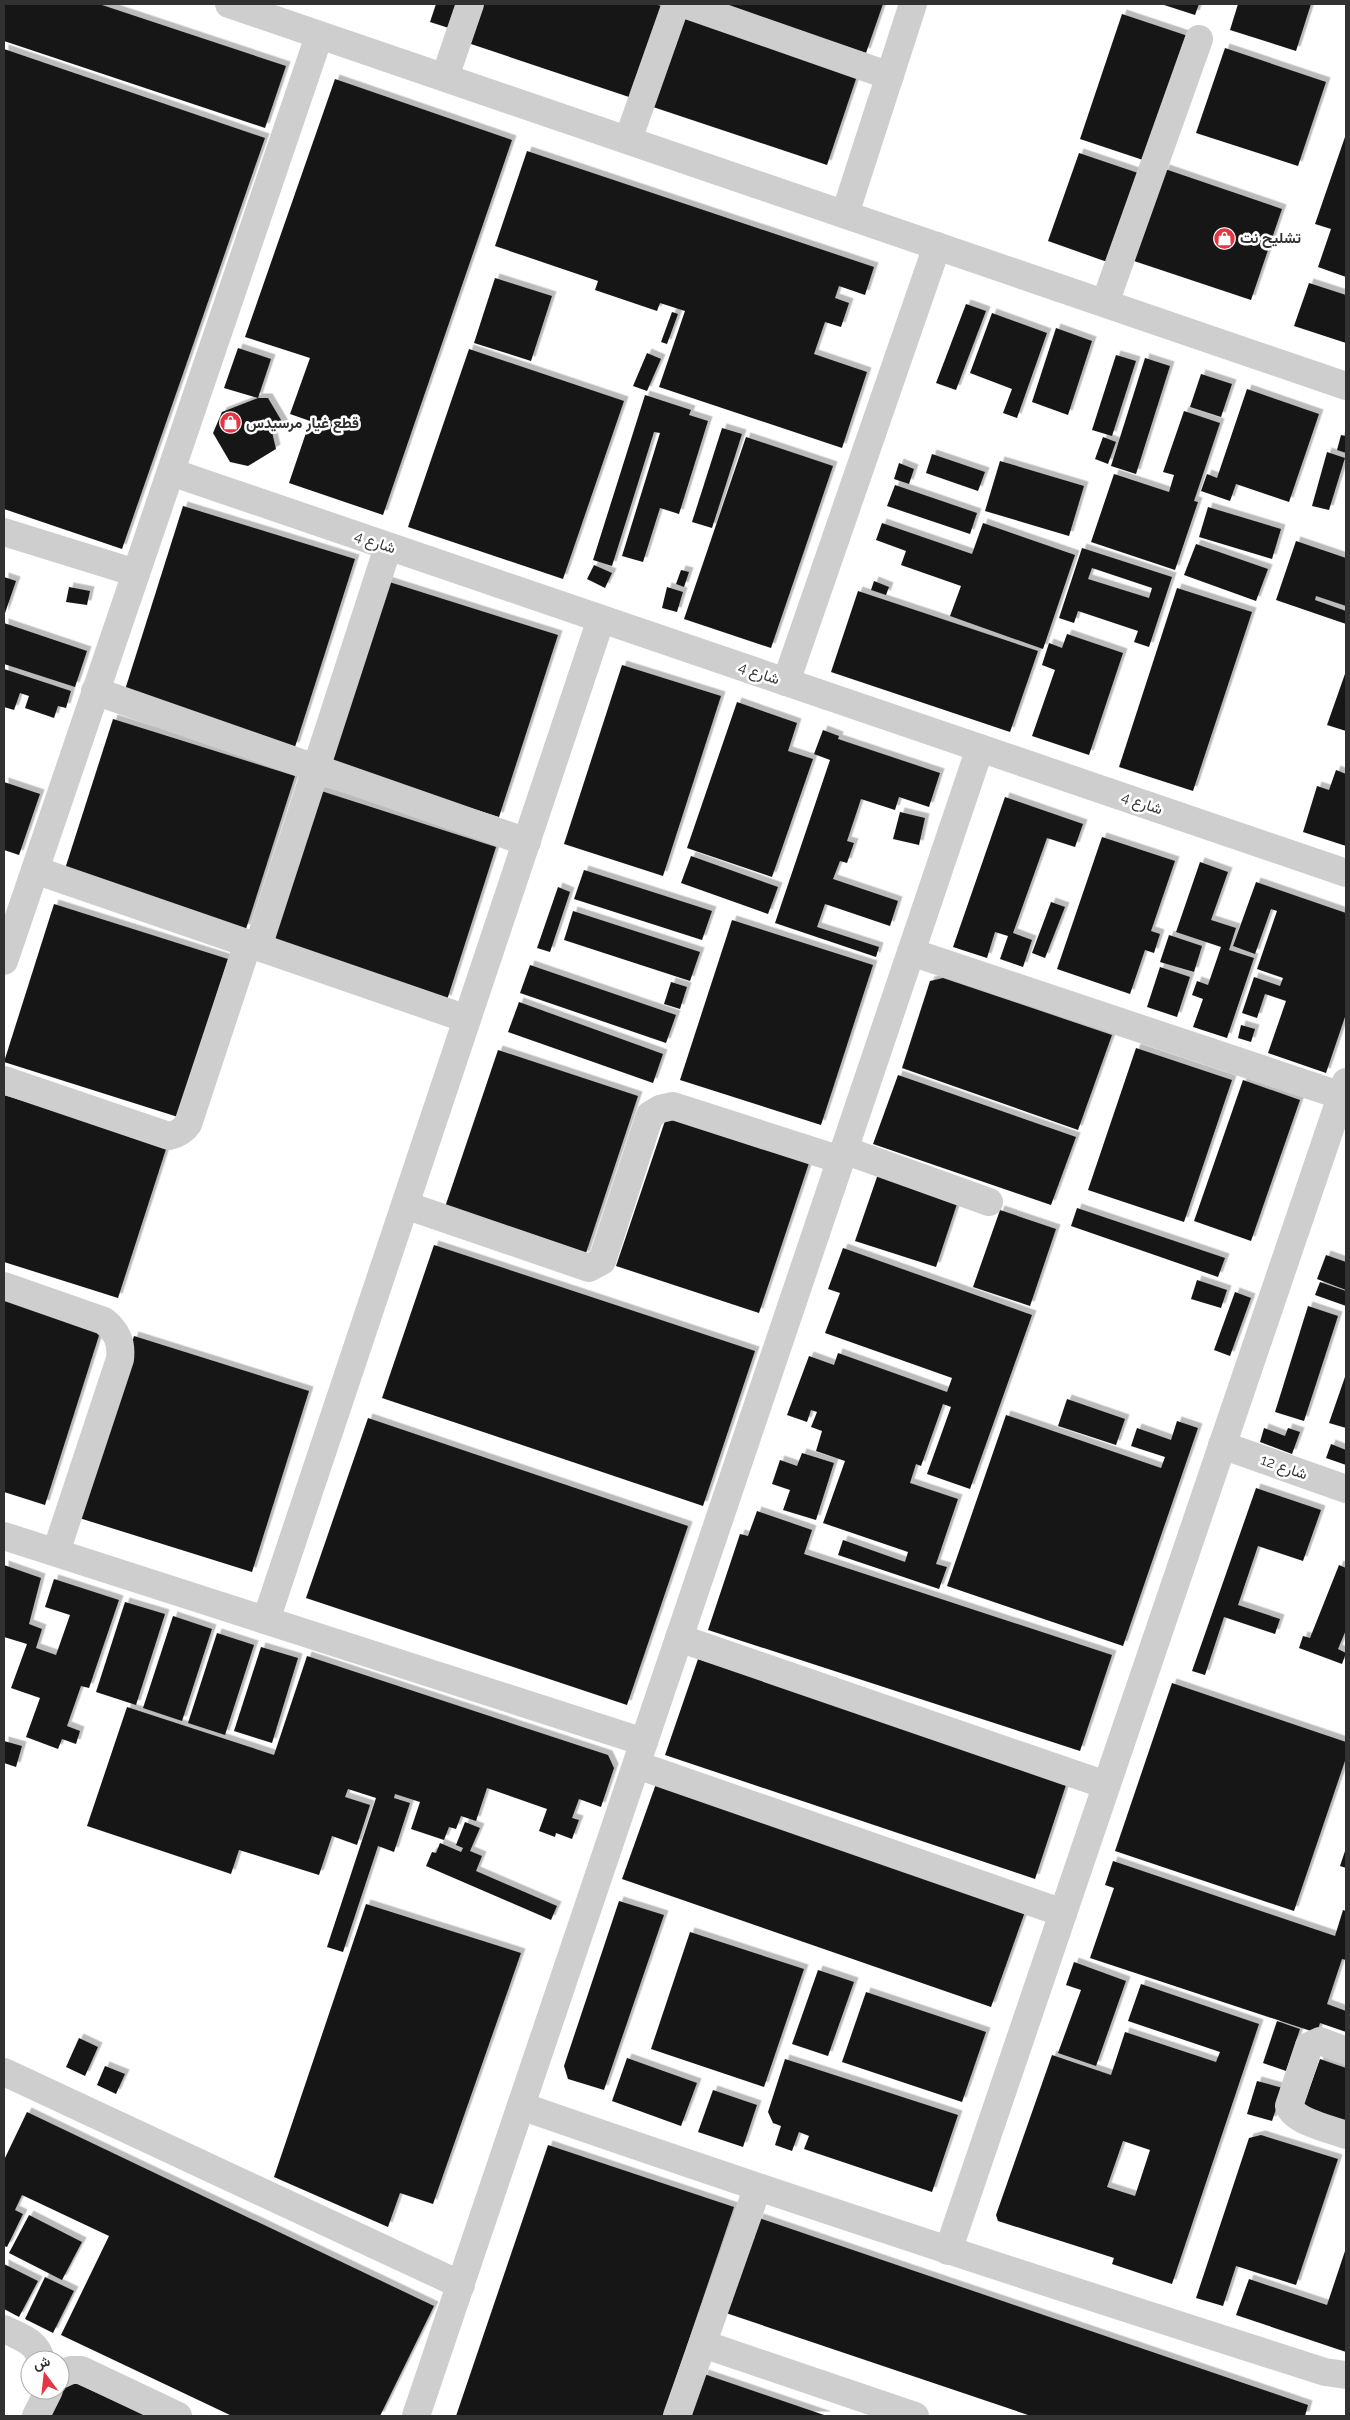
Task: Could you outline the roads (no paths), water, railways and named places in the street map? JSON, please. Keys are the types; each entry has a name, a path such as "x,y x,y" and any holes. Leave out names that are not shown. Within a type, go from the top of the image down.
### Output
{"street":[{"path":"229,4 1346,386"},
{"path":"445,77 470,4"},
{"path":"628,140 676,4"},
{"path":"684,4 890,76"},
{"path":"844,214 913,4"},
{"path":"4,961 319,36"},
{"path":"1105,303 1199,39"},
{"path":"786,682 937,246"},
{"name":"شارع 4","path":"171,472 1346,872"},
{"path":"4,532 136,573"},
{"path":"4,1080 169,1136 183,1130 188,1124 316,768 388,546"},
{"path":"266,1620 601,619"},
{"path":"95,691 527,842"},
{"path":"416,2416 980,748"},
{"path":"35,870 468,1019"},
{"path":"911,952 1344,1089 948,2251"},
{"path":"405,1205 590,1268 602,1261 650,1115 660,1109 673,1106 842,1155 989,1202"},
{"path":"4,1286 104,1321 119,1337 120,1359 56,1552"},
{"name":"شارع 12","path":"1222,1445 1346,1489"},
{"path":"4,1536 266,1620 640,1753 1063,1913"},
{"path":"679,1638 1106,1785"},
{"path":"1346,2051 1320,2041 1309,2046 1289,2106 1291,2111 1299,2118 1346,2135"},
{"path":"4,2072 461,2285"},
{"path":"521,2106 757,2189 1336,2374 1346,2389"},
{"path":"677,2416 757,2189"},
{"path":"4,2329 32,2343 37,2350"},
{"path":"703,2344 915,2416"},
{"path":"70,2371 81,2370 178,2416"},
{"path":"19,2416 26,2400"},
{"path":"36,2416 44,2400"}],"place":[{"name":"تشليح نت","path":"1224,238"},
{"name":"قطع غيار مرسيدس","path":"230,423"}]}
